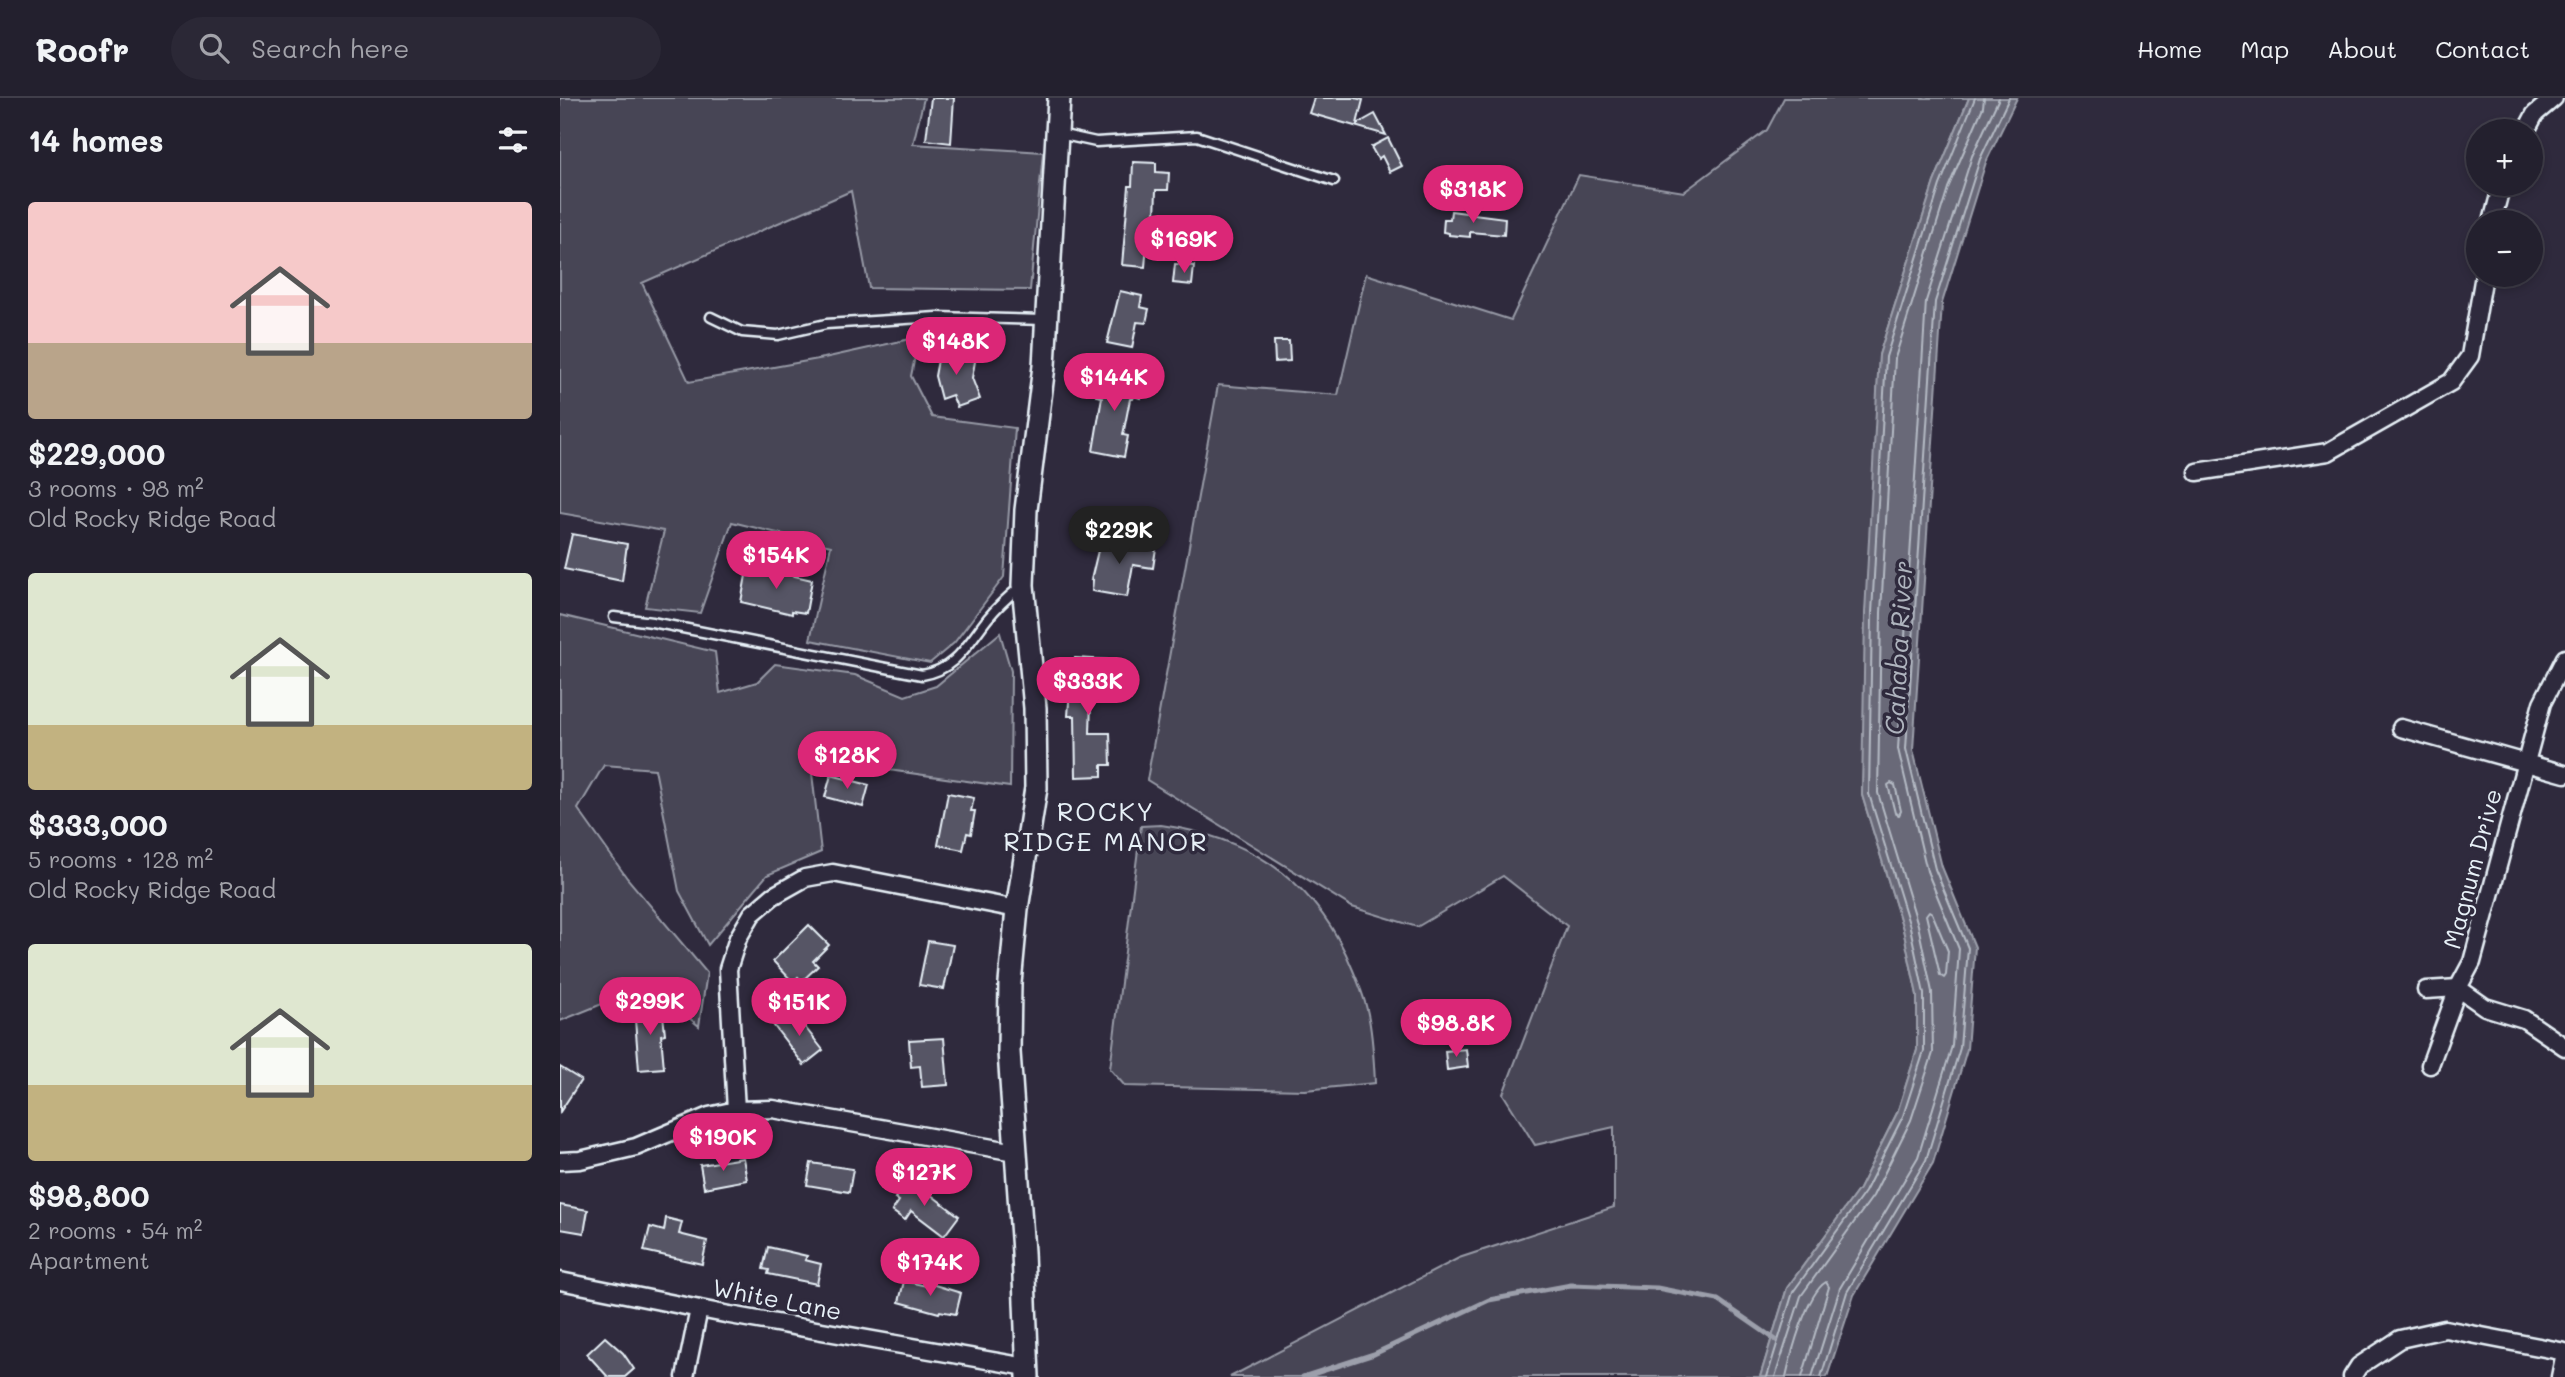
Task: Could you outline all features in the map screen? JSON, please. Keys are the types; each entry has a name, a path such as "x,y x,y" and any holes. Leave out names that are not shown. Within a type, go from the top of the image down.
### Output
{"street":[{"path":"1028,1372 1023,1252 1009,1052 1010,983 1017,909 1036,788 1035,708 1023,585 1026,510 1044,366 1059,98"},
{"path":"2532,119 2554,98"},
{"path":"2197,472 2328,452 2451,382 2470,356 2482,287"},
{"name":"Magnum Drive","path":"2430,1065 2458,988 2472,962 2542,703 2565,658"},
{"path":"2401,728 2565,774"},
{"path":"736,1110 728,969 737,938 752,914 773,896 805,878 833,873 1017,909"},
{"path":"2426,990 2458,988 2485,1007 2524,1019 2565,1047"},
{"path":"560,1161 580,1160 626,1149 709,1116 736,1110 774,1109 1015,1152"},
{"name":"White Lane","path":"560,1281 1028,1372"},
{"path":"685,1377 699,1309"},
{"path":"2352,1377 2359,1366 2400,1339 2445,1329 2565,1352 2560,1377"}],"lane":[{"path":"1056,133 1096,142 1197,136 1334,181"},
{"path":"711,317 742,332 778,335 826,324 909,319 1047,320"},
{"path":"614,617 666,624 922,675 940,670 961,656 989,617 1023,585"}],"shaded area":[{"path":"560,98 924,98 913,144 1043,152 1030,290 869,288 851,191 642,283 689,382 824,358 919,337 911,376 932,417 1015,428 1004,577 954,643 930,663 810,640 831,546 732,522 700,613 645,607 664,531 560,513"},
{"path":"1784,98 1969,98 1934,182 1879,355 1862,795 1903,929 1917,995 1917,1050 1897,1113 1859,1189 1787,1288 1760,1377 1230,1377 1459,1258 1614,1207 1614,1127 1535,1145 1503,1094 1567,926 1503,876 1417,927 1352,907 1147,780 1218,385 1338,395 1366,274 1511,320 1579,175 1684,192 1767,130"},
{"path":"560,615 715,652 720,693 757,682 775,664 855,675 905,696 936,686 1000,633 1011,671 1010,787 874,768 811,764 821,852 767,875 708,945 679,891 655,769 604,765 578,809 627,878 707,973 699,1026 649,985 560,1021"},
{"path":"1161,825 1220,839 1247,850 1271,864 1313,902 1331,926 1346,954 1362,994 1370,1027 1375,1083 1305,1090 1125,1086 1110,1069 1141,826"}],"water":[{"name":"Cahaba River","path":"1969,98 2017,98 1986,162 1942,303 1913,750 1942,867 1975,947 1967,1049 1933,1163 1854,1295 1827,1377 1760,1377 1787,1288 1859,1189 1897,1113 1917,1050 1917,995 1903,929 1862,795 1865,613 1879,355 1934,182"}],"building":[{"path":"931,98 954,98 951,143 926,140"},
{"path":"1314,98 1363,100 1357,124 1375,114 1386,135 1309,113"},
{"path":"1388,138 1402,166 1390,172 1382,156 1378,159 1371,147"},
{"path":"1133,162 1156,163 1156,172 1169,173 1168,190 1156,190 1154,245 1147,245 1145,267 1122,265"},
{"path":"1451,211 1505,218 1504,235 1470,232 1470,237 1449,235 1443,232 1444,219 1450,219"},
{"path":"1175,264 1194,266 1192,285 1173,283"},
{"path":"1120,291 1142,296 1140,307 1149,309 1146,323 1137,322 1132,348 1107,343"},
{"path":"1274,341 1289,341 1290,361 1275,362"},
{"path":"940,349 976,356 972,378 980,399 957,407 952,395 941,399 935,376"},
{"path":"1099,375 1143,381 1140,398 1134,396 1130,399 1123,435 1128,436 1124,457 1093,451 1102,397 1096,396"},
{"path":"572,534 627,544 622,581 564,569"},
{"path":"1101,538 1156,548 1153,568 1133,565 1127,597 1092,591 1091,580"},
{"path":"748,565 812,580 806,613 792,611 792,614 741,602"},
{"path":"1075,658 1110,660 1109,675 1099,675 1098,701 1091,701 1090,733 1110,733 1111,765 1102,765 1102,776 1076,777 1075,716 1068,716"},
{"path":"831,775 869,785 863,807 825,797"},
{"path":"948,793 974,798 971,834 967,833 963,850 938,845"},
{"path":"809,925 829,945 813,961 818,966 802,981 798,977 793,982 773,961"},
{"path":"928,941 953,945 944,989 919,985"},
{"path":"662,1005 664,1068 639,1070 634,1007"},
{"path":"793,1012 823,1050 804,1065 774,1026"},
{"path":"944,1038 948,1085 922,1087 920,1066 911,1067 909,1040"},
{"path":"1466,1049 1468,1067 1447,1070 1445,1051"},
{"path":"560,1067 581,1080 560,1112"},
{"path":"743,1158 747,1180 704,1188 700,1165"},
{"path":"811,1163 853,1169 849,1192 807,1185"},
{"path":"910,1179 959,1216 944,1236 911,1211 905,1220 892,1211 899,1201 895,1198"},
{"path":"560,1205 588,1210 584,1233 560,1229"},
{"path":"666,1218 682,1222 679,1234 707,1241 702,1264 644,1251 650,1227 664,1231"},
{"path":"768,1247 807,1256 805,1260 821,1264 817,1284 768,1274 769,1270 763,1269"},
{"path":"904,1281 927,1286 928,1283 961,1293 956,1314 939,1313 899,1302"},
{"path":"605,1337 623,1353 634,1369 625,1377 608,1377 587,1354"}],"waterway":[{"path":"1303,1377 1374,1354 1489,1300 1571,1285 1657,1288 1718,1300 1776,1340"}],"district":[{"name":"ROCKY RIDGE MANOR","path":"1106,827"}]}
